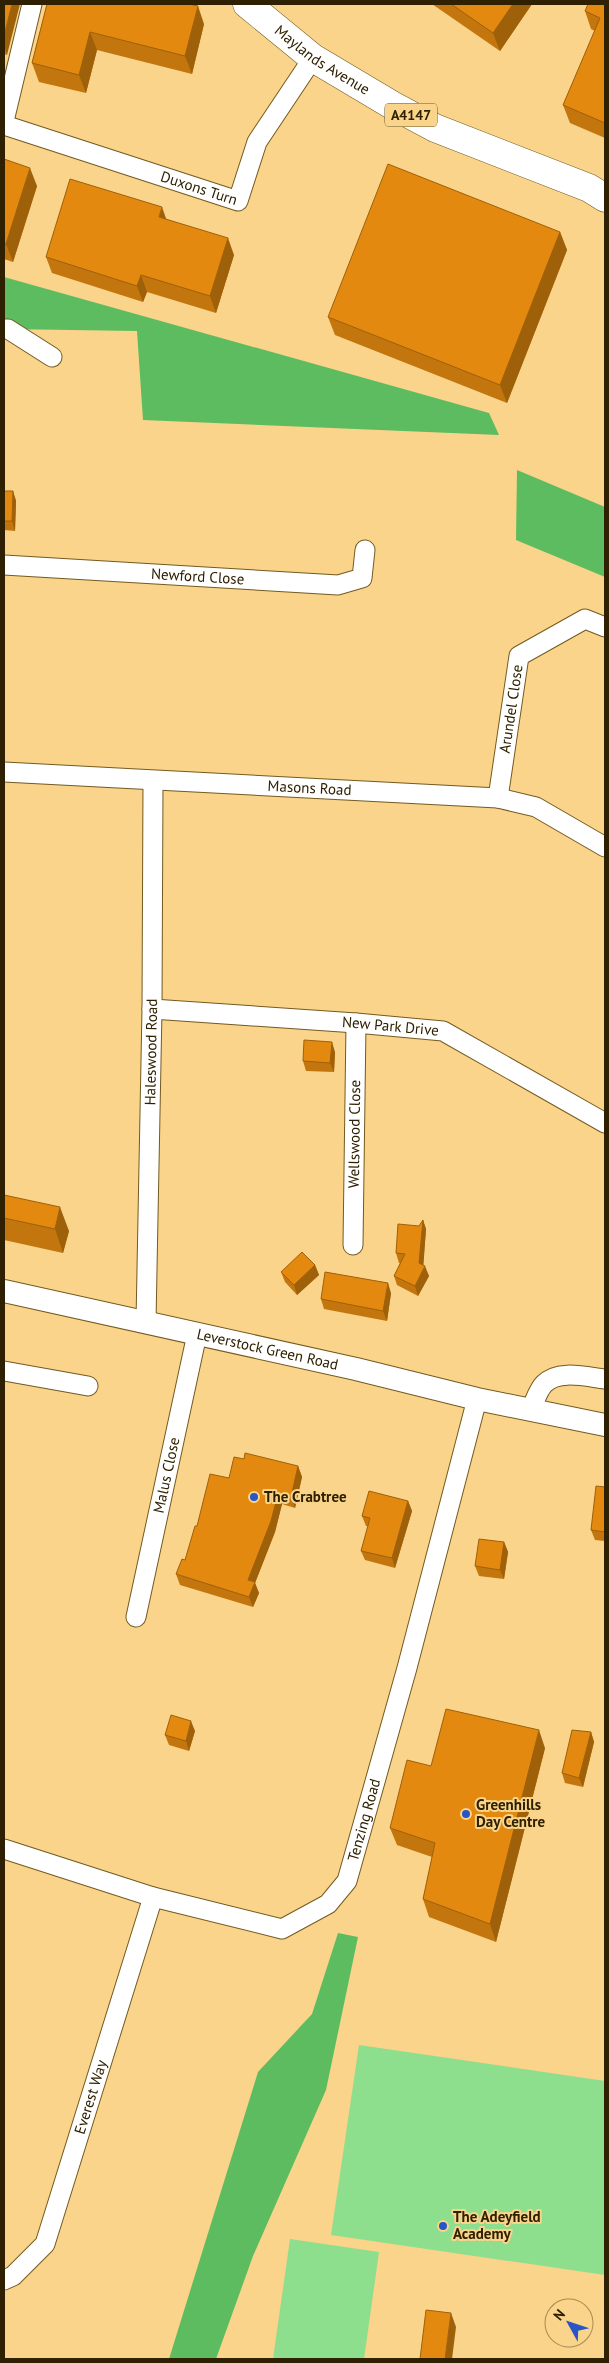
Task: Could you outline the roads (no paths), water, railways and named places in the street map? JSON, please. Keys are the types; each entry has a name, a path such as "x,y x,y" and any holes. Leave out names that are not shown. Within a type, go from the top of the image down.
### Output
{"main road":[{"name":"Maylands Avenue","path":"247,4 313,58 435,128 602,193"}],"street":[{"path":"4,121 32,4"},
{"name":"Duxons Turn","path":"4,125 238,201 257,142 313,58"},
{"path":"4,329 8,329 52,357"},
{"name":"Newford Close","path":"4,565 338,585 362,578 365,550"},
{"name":"Arundel Close","path":"498,798 519,656 586,619 605,627"},
{"name":"Masons Road","path":"4,772 498,798 536,807 605,847"},
{"name":"Haleswood Road","path":"146,1322 152,1009 153,781"},
{"name":"New Park Drive","path":"152,1009 443,1031 605,1122"},
{"name":"Wellswood Close","path":"353,1245 356,1023"},
{"name":"Leverstock Green Road","path":"4,1291 146,1322 477,1400 531,1409 605,1425"},
{"name":"Malus Close","path":"136,1617 197,1334"},
{"path":"4,1371 88,1386"},
{"path":"531,1409 543,1384 554,1377 572,1375 605,1379"},
{"name":"Tenzing Road","path":"4,1849 153,1897 282,1929 328,1904 347,1880 407,1668 477,1400"},
{"name":"Everest Way","path":"4,2280 13,2276 45,2244 153,1897"}],"place":[{"name":"The Crabtree","path":"254,1497"},
{"name":"Greenhills Day Centre","path":"466,1814"},
{"name":"The Adeyfield Academy","path":"443,2226"}]}
